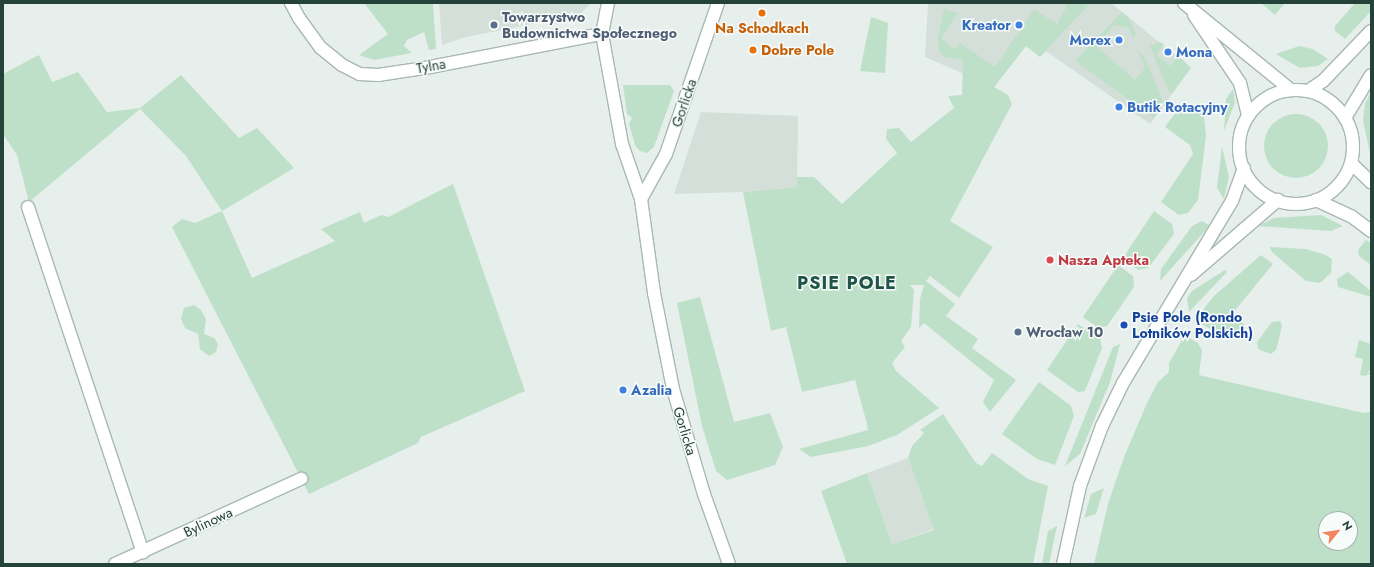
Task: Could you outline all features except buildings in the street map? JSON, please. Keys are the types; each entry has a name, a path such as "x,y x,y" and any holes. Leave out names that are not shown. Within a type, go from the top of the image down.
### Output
{"street":[{"name":"Tylna","path":"291,3 299,18 321,48 342,65 366,74 378,75 425,68 602,34"},
{"name":"Gorlicka","path":"608,3 602,34 622,144 640,199 654,293 673,389 704,494 729,564"},
{"name":"Gorlicka","path":"640,199 666,154 718,3"},
{"path":"1186,4 1291,90"},
{"path":"1186,4 1240,83 1248,116"},
{"path":"1308,91 1323,81 1371,31"},
{"path":"1345,118 1371,75"},
{"path":"1063,564 1080,486 1102,426 1126,376 1168,306 1188,277 1205,243 1232,201 1244,168 1240,142 1248,116 1267,98 1291,90 1308,91 1329,100 1345,118 1352,140 1351,163 1336,187 1316,200 1297,203 1278,200 1262,191 1244,168"},
{"path":"1351,163 1371,182"},
{"path":"1188,277 1278,200"},
{"path":"1316,200 1351,216 1371,231"},
{"path":"28,207 143,552"},
{"name":"Bylinowa","path":"115,564 300,479"}],"shaded area":[{"name":"Towarzystwo Budownictwa Społecznego","path":"439,3 591,3 579,15 466,37 442,45"},
{"path":"928,3 1111,3 1191,68 1150,124 1046,51 1040,57 1026,46 994,87 925,57"},
{"path":"701,112 798,116 797,187 743,192 674,194"},
{"path":"908,458 934,529 892,544 867,473"}],"green space":[{"path":"364,3 433,3 436,49 429,50 424,32 407,40 404,46 412,53 374,60 359,55 388,34"},
{"path":"1062,3 1090,3 1040,57 1026,46 994,87 1008,95 1012,104 950,221 993,247 959,298 930,276 926,281 955,304 946,316 978,339 972,348 1016,380 990,412 983,402 994,380 924,323 919,328 920,299 924,285 910,285 914,290 911,327 901,341 905,347 892,363 896,371 939,408 897,435 868,446 811,457 799,449 868,430 867,424 855,380 802,392 786,327 771,331 743,192 797,187 797,177 814,177 842,204 897,153 886,139 887,129 899,128 911,142 954,108 948,96 962,95 963,60 945,57 939,51 938,39 944,9 958,13 941,38 954,49 960,43 995,67 1034,9 1057,24 1067,6"},
{"path":"1261,3 1285,3 1275,15"},
{"path":"1355,3 1371,3 1371,11 1345,39 1335,31 1335,26"},
{"path":"1122,12 1128,17 1136,34 1133,37 1129,28 1114,25 1096,46 1135,80 1145,68 1138,51 1144,56 1164,104 1154,118 1075,61"},
{"path":"871,17 888,23 885,73 860,71"},
{"path":"1160,42 1164,44 1156,55 1170,66 1179,56 1191,68 1172,93 1169,92 1150,46"},
{"path":"1299,46 1313,49 1328,59 1318,66 1300,68 1276,54"},
{"path":"39,55 52,82 78,72 107,112 140,108 181,75 239,138 257,128 294,168 222,211 186,156 140,109 29,202 17,155 3,134 3,74"},
{"path":"623,85 670,85 674,91 654,147 647,153 640,151 635,145 629,124 632,118 627,114"},
{"path":"1233,89 1235,102 1224,131 1226,99"},
{"path":"1370,94 1371,158 1363,120 1365,104"},
{"path":"1203,106 1206,136 1198,200 1188,213 1179,215 1161,202 1193,154 1190,145 1165,127 1176,112"},
{"path":"1296,114 1314,120 1322,128 1328,146 1322,164 1314,172 1296,178 1278,172 1270,164 1264,146 1270,128 1278,120"},
{"path":"1222,147 1229,177 1224,199 1217,188"},
{"path":"453,184 525,391 421,437 418,443 309,494 172,227 182,219 195,223 222,211 252,278 335,241 321,229 360,212 364,223 381,215 388,217"},
{"path":"1154,211 1172,224 1174,234 1148,268 1138,270 1123,258"},
{"path":"1321,215 1343,226 1331,231 1258,226 1274,218"},
{"path":"1202,221 1209,225 1205,231 1160,281 1161,269 1192,226"},
{"path":"1366,240 1371,243 1371,265 1359,256 1358,250"},
{"path":"1270,247 1306,249 1326,255 1332,259 1331,273 1320,283 1306,281 1272,252"},
{"path":"1261,255 1273,264 1232,314 1245,325 1239,332 1225,338 1195,320 1214,296"},
{"path":"1118,265 1133,276 1134,287 1107,326 1098,328 1083,317"},
{"path":"1225,270 1227,272 1189,312 1187,298 1192,291"},
{"path":"1348,272 1371,291 1371,297 1338,287 1337,279"},
{"path":"700,297 734,422 770,413 783,447 775,465 727,480 716,471 702,426 677,303"},
{"path":"194,305 201,310 206,319 204,334 214,338 218,344 216,352 209,356 200,349 198,334 185,328 181,319 184,308"},
{"path":"1280,321 1282,326 1276,350 1271,354 1258,349 1257,342 1272,322"},
{"path":"1078,324 1100,338 1102,348 1085,391 1078,392 1047,370"},
{"path":"1185,335 1198,343 1202,350 1199,375 1363,413 1371,412 1371,564 1094,564 1108,504 1124,457 1147,403 1158,382 1169,372 1169,363"},
{"path":"1359,340 1371,344 1371,369 1368,372 1370,374 1364,376 1360,375 1363,359 1355,357"},
{"path":"1120,344 1110,382 1080,454 1065,466 1113,347"},
{"path":"1039,382 1071,406 1074,416 1055,465 1037,459 1002,434"},
{"path":"943,414 976,463 982,466 992,453 1028,479 1048,486 1033,564 847,564 821,491 867,473 892,544 934,530 908,458 912,446 924,433 920,430"},
{"path":"1104,488 1096,514 1084,518 1091,494"},
{"path":"1057,526 1049,564 1042,564 1048,531"}],"place":[{"name":"Na Schodkach","path":"762,13"},
{"name":"Towarzystwo Budownictwa Społecznego","path":"494,25"},
{"name":"Kreator","path":"1019,25"},
{"name":"Morex","path":"1119,40"},
{"name":"Dobre Pole","path":"753,50"},
{"name":"Mona","path":"1168,52"},
{"name":"Butik Rotacyjny","path":"1119,107"},
{"name":"Nasza Apteka","path":"1050,260"},
{"name":"Psie Pole (Rondo Lotników Polskich)","path":"1124,325"},
{"name":"Wrocław 10","path":"1018,332"},
{"name":"Azalia","path":"623,390"}],"district":[{"name":"PSIE POLE","path":"847,283"}]}
